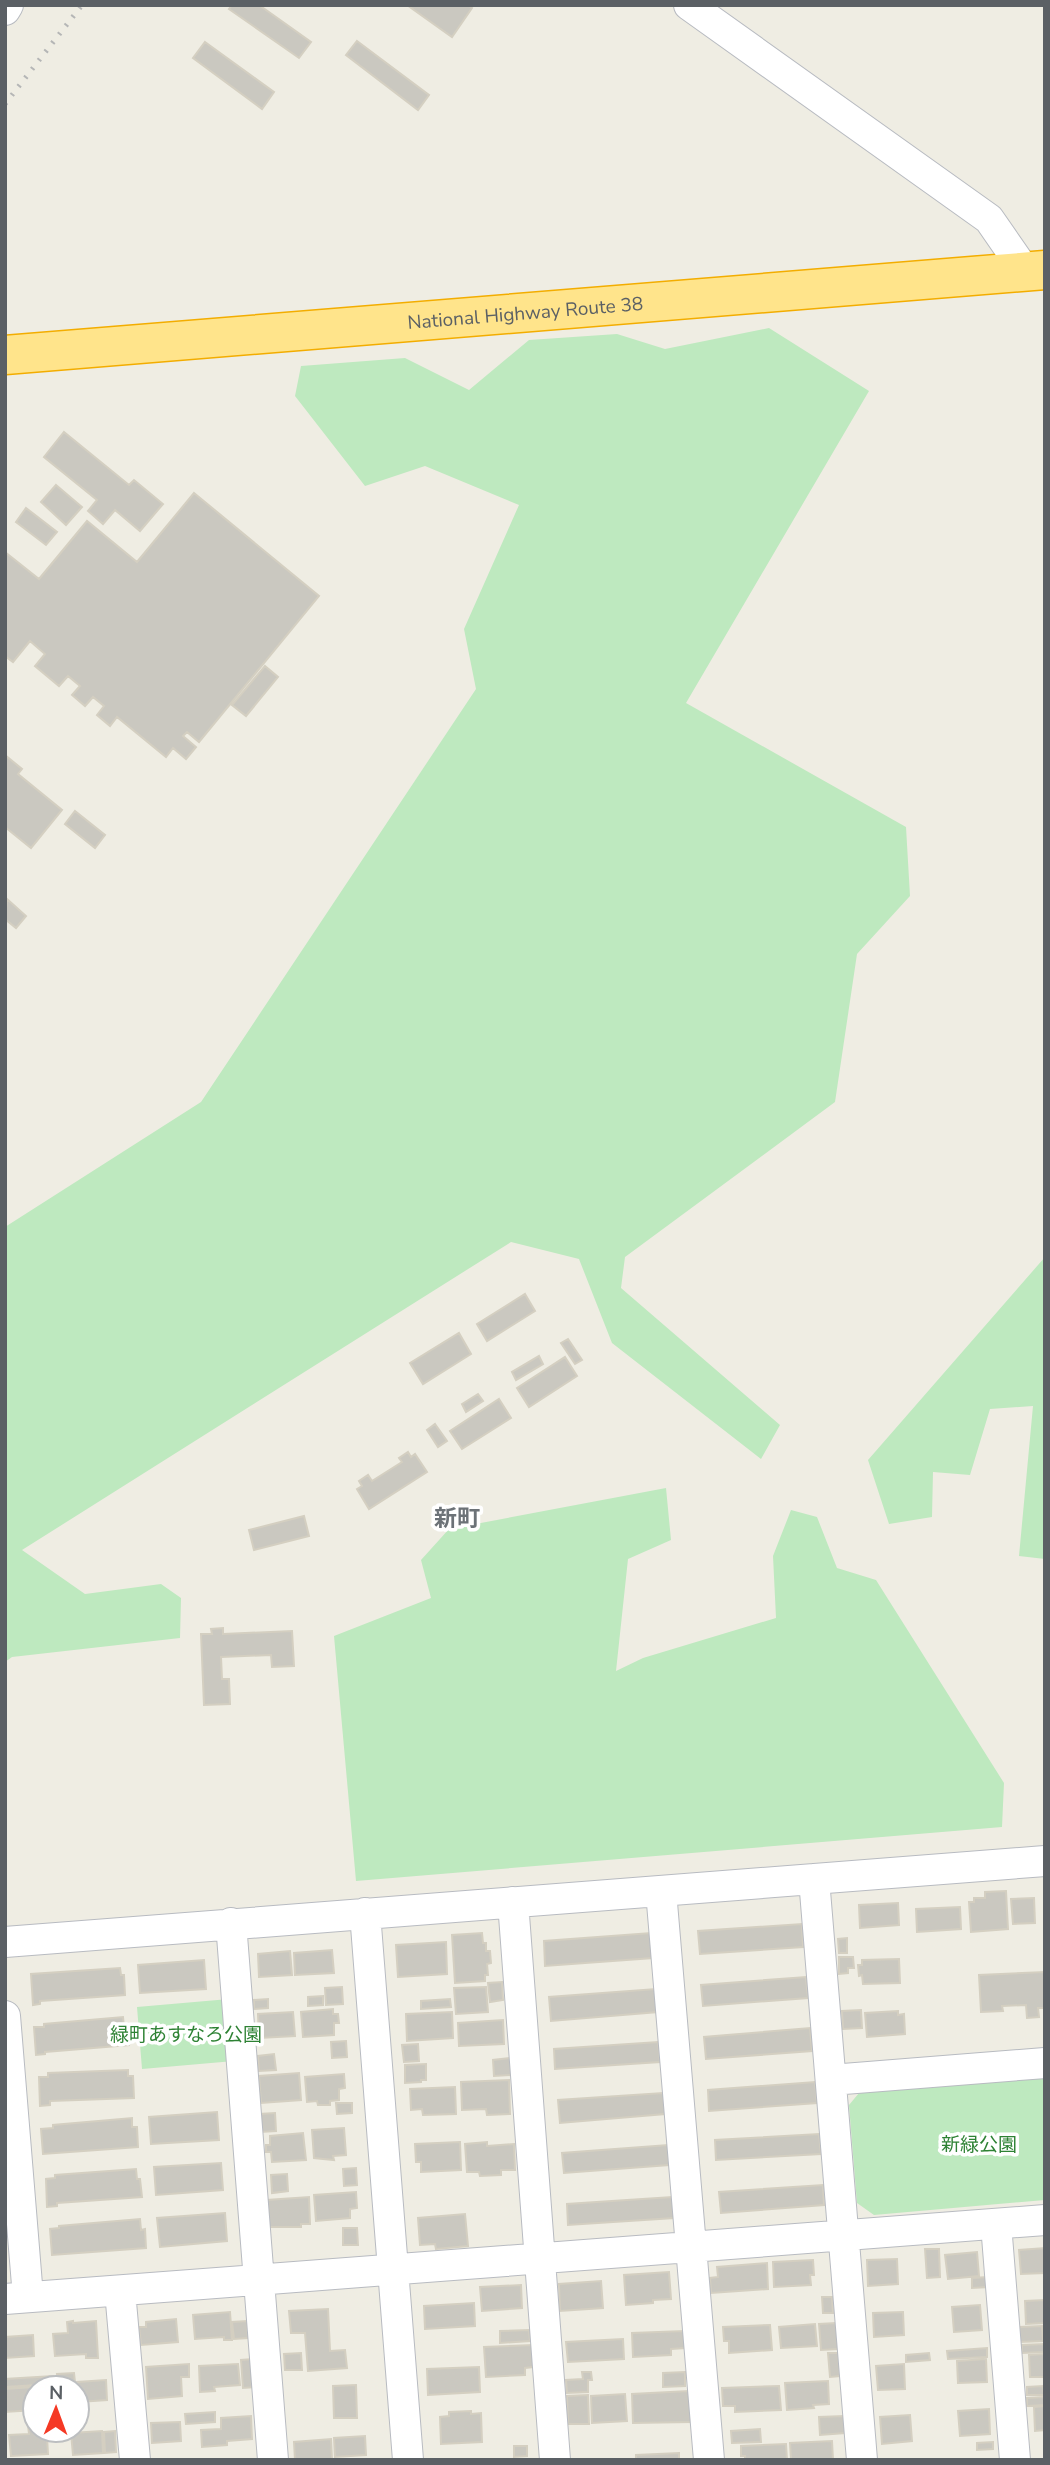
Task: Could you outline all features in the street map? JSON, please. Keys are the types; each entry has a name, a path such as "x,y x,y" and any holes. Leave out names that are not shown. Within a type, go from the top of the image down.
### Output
{"highway":[{"name":"National Highway Route 38","path":"5,355 1035,270"}],"street":[{"path":"5,10 9,5"},
{"path":"689,5 989,219 1035,270"},
{"path":"5,1942 1045,1861"},
{"path":"814,1879 862,2460"},
{"path":"661,1891 709,2460"},
{"path":"513,1902 555,2460"},
{"path":"365,1913 408,2460"},
{"path":"231,1923 273,2460"},
{"path":"6,2028 17,2298 1045,2220"},
{"path":"831,2080 1045,2063"},
{"path":"996,2224 1015,2460"},
{"path":"120,2291 135,2460"}],"green space":[{"path":"769,328 869,391 686,703 906,827 910,896 857,954 835,1102 625,1257 621,1288 780,1425 761,1459 612,1343 579,1259 511,1242 22,1550 85,1594 161,1584 181,1598 180,1638 12,1657 5,1662 5,1227 201,1102 476,689 464,629 519,505 425,466 365,486 295,396 301,366 405,358 469,390 529,340 617,334 665,349"},
{"path":"1045,1257 1045,1559 1019,1556 1033,1406 990,1409 970,1475 933,1472 932,1517 889,1524 868,1460"},
{"path":"666,1488 671,1540 628,1559 616,1671 643,1658 776,1618 773,1556 791,1510 817,1517 837,1568 876,1580 1004,1783 1002,1827 356,1881 334,1636 431,1598 421,1560 449,1529"},
{"name":"緑町あすなろ公園","path":"229,1999 234,2061 142,2069 137,2007"},
{"name":"新緑公園","path":"1045,2077 1045,2200 874,2215 857,2203 849,2105 859,2093"}],"building":[{"path":"232,5 259,5 311,42 299,58 229,9"},
{"path":"407,5 468,5 472,8 452,37"},
{"path":"357,41 429,95 418,110 346,55"},
{"path":"205,42 274,92 262,109 193,58"},
{"path":"64,432 129,485 134,480 163,504 140,531 115,510 103,524 88,511 97,500 44,457"},
{"path":"56,485 82,507 66,525 41,502"},
{"path":"194,493 319,596 199,742 187,732 183,736 196,747 186,759 173,748 166,757 117,717 110,726 97,715 104,706 93,697 85,706 72,695 80,686 68,676 59,686 35,666 45,654 30,641 13,662 5,656 5,552 39,579 87,521 137,562"},
{"path":"26,508 57,532 46,545 16,522"},
{"path":"265,666 278,677 246,716 232,705"},
{"path":"5,755 22,769 18,774 62,810 31,848 5,827"},
{"path":"75,811 105,835 95,848 65,824"},
{"path":"7,899 26,916 16,928 5,919"},
{"path":"525,1294 535,1311 487,1341 477,1324"},
{"path":"459,1333 471,1354 423,1384 410,1363"},
{"path":"568,1339 582,1360 575,1364 561,1343"},
{"path":"539,1356 543,1364 516,1380 512,1372"},
{"path":"565,1357 577,1376 529,1407 517,1388"},
{"path":"478,1394 483,1401 466,1412 462,1404"},
{"path":"499,1399 511,1418 462,1449 450,1431"},
{"path":"435,1424 447,1441 438,1447 427,1430"},
{"path":"408,1452 411,1457 415,1454 427,1472 369,1509 357,1489 362,1486 359,1481 368,1475 372,1481 402,1462 399,1458"},
{"path":"304,1516 309,1536 254,1550 249,1530"},
{"path":"223,1628 223,1634 292,1631 294,1666 272,1667 271,1655 221,1657 222,1679 229,1679 230,1704 204,1705 201,1634 212,1634 211,1629"},
{"path":"1006,1891 1008,1929 971,1932 969,1902 974,1902 974,1898 985,1898 985,1892"},
{"path":"1034,1898 1035,1923 1013,1924 1011,1899"},
{"path":"898,1903 899,1925 860,1928 859,1905"},
{"path":"960,1907 961,1929 917,1932 916,1909"},
{"path":"802,1924 803,1947 700,1954 698,1931"},
{"path":"482,1933 486,1951 490,1951 491,1963 487,1964 488,1975 485,1975 485,1981 455,1983 452,1935"},
{"path":"651,1933 653,1958 545,1966 544,1941"},
{"path":"847,1938 847,1953 839,1953 838,1939"},
{"path":"446,1942 447,1974 398,1977 396,1945"},
{"path":"332,1950 334,1973 295,1975 294,1953"},
{"path":"290,1951 292,1975 259,1977 258,1954"},
{"path":"839,1957 853,1957 854,1968 848,1968 848,1973 839,1974"},
{"path":"899,1959 900,1983 863,1984 858,1965 862,1965 862,1960"},
{"path":"204,1960 206,1989 140,1993 138,1965"},
{"path":"120,1968 121,1975 124,1975 125,1995 40,2001 40,2004 33,2005 31,1974"},
{"path":"1045,1972 1045,2008 1038,2008 1039,2017 1027,2018 1026,2005 1002,2006 1003,2011 981,2012 979,1975"},
{"path":"806,1977 808,1998 703,2006 701,1985"},
{"path":"502,1982 503,2000 490,2002 488,1983"},
{"path":"342,1987 343,2004 326,2005 325,1988"},
{"path":"486,1987 488,2012 456,2014 454,1988"},
{"path":"656,1989 658,2012 551,2021 549,1997"},
{"path":"323,1996 323,2005 308,2006 308,1997"},
{"path":"268,1999 268,2008 254,2009 254,2000"},
{"path":"450,1999 451,2007 421,2009 421,2001"},
{"path":"333,2009 333,2014 338,2014 339,2023 334,2023 334,2035 303,2037 301,2012"},
{"path":"861,2010 862,2028 843,2029 842,2011"},
{"path":"898,2011 898,2015 904,2014 905,2034 867,2037 865,2013"},
{"path":"293,2012 295,2036 259,2038 258,2014"},
{"path":"452,2012 453,2038 407,2041 406,2014"},
{"path":"123,2017 124,2027 128,2026 129,2045 36,2055 34,2027"},
{"path":"503,2020 504,2044 459,2046 458,2023"},
{"path":"810,2028 812,2051 706,2059 704,2037"},
{"path":"346,2041 347,2057 332,2058 331,2042"},
{"path":"658,2042 660,2062 555,2069 554,2049"},
{"path":"418,2044 419,2061 404,2062 402,2045"},
{"path":"274,2054 276,2070 259,2071 258,2056"},
{"path":"510,2058 511,2075 494,2076 493,2060"},
{"path":"426,2064 426,2080 405,2083 405,2065"},
{"path":"128,2070 128,2076 133,2076 134,2098 50,2101 50,2105 40,2106 39,2077 48,2077 48,2073"},
{"path":"299,2073 301,2100 261,2103 259,2076"},
{"path":"344,2074 345,2088 339,2089 339,2100 330,2101 330,2105 318,2105 317,2101 307,2102 305,2077"},
{"path":"509,2080 510,2114 487,2115 486,2109 462,2110 461,2082"},
{"path":"815,2082 817,2103 709,2111 708,2090"},
{"path":"455,2087 456,2114 423,2115 422,2109 411,2110 410,2089"},
{"path":"663,2093 665,2114 560,2123 558,2100"},
{"path":"336,2103 352,2103 352,2113 337,2114"},
{"path":"217,2112 219,2140 151,2144 149,2117"},
{"path":"275,2113 276,2131 260,2132 259,2114"},
{"path":"132,2118 132,2127 137,2127 138,2147 43,2154 41,2129 53,2128 53,2125"},
{"path":"344,2128 346,2155 333,2156 334,2160 314,2158 312,2130"},
{"path":"303,2133 306,2160 272,2162 271,2152 266,2152 266,2145 270,2145 270,2136"},
{"path":"819,2134 821,2154 716,2160 715,2140"},
{"path":"460,2142 461,2170 421,2172 421,2162 416,2162 415,2144"},
{"path":"487,2142 487,2146 514,2144 515,2170 501,2170 501,2175 480,2176 479,2172 467,2172 465,2144"},
{"path":"668,2145 669,2165 564,2173 562,2153"},
{"path":"221,2163 223,2190 156,2195 154,2167"},
{"path":"356,2168 357,2185 344,2186 343,2169"},
{"path":"136,2169 142,2197 57,2203 57,2206 47,2207 46,2179 55,2178 55,2175"},
{"path":"287,2174 288,2191 272,2193 271,2175"},
{"path":"823,2185 824,2205 721,2213 719,2192"},
{"path":"356,2192 357,2208 350,2209 350,2218 316,2221 314,2195"},
{"path":"309,2197 310,2224 301,2224 301,2227 269,2227 267,2200"},
{"path":"672,2197 674,2218 568,2225 567,2204"},
{"path":"225,2213 227,2241 160,2247 157,2218"},
{"path":"465,2214 468,2246 436,2249 435,2244 420,2245 418,2218"},
{"path":"140,2219 141,2230 145,2229 146,2248 52,2255 50,2229"},
{"path":"343,2228 357,2228 358,2245 343,2245"},
{"path":"1045,2248 1045,2273 1021,2274 1019,2250"},
{"path":"925,2249 939,2249 940,2277 927,2278"},
{"path":"977,2252 979,2276 948,2279 945,2255"},
{"path":"897,2259 898,2284 868,2286 867,2260"},
{"path":"813,2260 814,2275 810,2275 811,2285 774,2287 773,2262"},
{"path":"767,2263 768,2289 711,2293 710,2278 718,2277 717,2267"},
{"path":"669,2272 671,2299 626,2305 624,2275"},
{"path":"988,2277 989,2287 972,2288 972,2278"},
{"path":"601,2281 603,2308 560,2311 559,2284"},
{"path":"521,2285 522,2308 482,2311 480,2287"},
{"path":"822,2297 832,2297 833,2313 823,2313"},
{"path":"1045,2300 1045,2323 1026,2324 1025,2301"},
{"path":"474,2303 475,2326 425,2329 424,2306"},
{"path":"980,2305 982,2330 954,2332 952,2307"},
{"path":"328,2309 330,2351 345,2350 347,2368 308,2371 305,2333 291,2333 289,2311"},
{"path":"230,2312 232,2340 224,2340 224,2337 195,2339 193,2315"},
{"path":"903,2312 904,2335 874,2337 873,2313"},
{"path":"176,2319 178,2342 141,2345 139,2327 146,2327 146,2322"},
{"path":"96,2321 98,2358 86,2358 86,2354 55,2356 53,2334 68,2333 67,2322"},
{"path":"247,2321 248,2338 234,2339 232,2322"},
{"path":"836,2323 838,2349 821,2350 819,2324"},
{"path":"815,2324 817,2346 781,2348 779,2327"},
{"path":"770,2325 772,2350 729,2353 729,2341 724,2341 723,2327"},
{"path":"1042,2326 1043,2341 1020,2342 1020,2327"},
{"path":"529,2330 530,2341 500,2343 500,2331"},
{"path":"685,2331 685,2348 671,2349 671,2355 633,2357 632,2333"},
{"path":"33,2335 34,2356 5,2358 5,2337"},
{"path":"623,2339 624,2359 568,2362 566,2342"},
{"path":"1045,2344 1045,2352 1022,2353 1022,2345"},
{"path":"533,2345 533,2367 525,2368 525,2375 486,2377 484,2347"},
{"path":"987,2348 987,2357 948,2359 947,2351"},
{"path":"301,2353 302,2370 285,2370 284,2354"},
{"path":"828,2353 838,2353 840,2376 830,2377"},
{"path":"929,2353 930,2360 906,2362 906,2355"},
{"path":"1045,2354 1045,2377 1030,2377 1029,2355"},
{"path":"253,2359 255,2387 243,2388 241,2360"},
{"path":"986,2359 987,2382 958,2383 957,2361"},
{"path":"189,2364 189,2377 181,2377 182,2396 148,2399 146,2367"},
{"path":"238,2364 240,2385 214,2387 215,2391 200,2392 199,2366"},
{"path":"904,2364 905,2389 878,2390 876,2366"},
{"path":"479,2367 480,2392 428,2395 427,2369"},
{"path":"582,2372 591,2372 592,2380 588,2380 588,2392 567,2393 566,2380 583,2379"},
{"path":"685,2372 685,2386 663,2387 663,2373"},
{"path":"21,2378 21,2386 5,2387 5,2379"},
{"path":"106,2380 107,2400 91,2401 91,2381"},
{"path":"828,2381 829,2404 787,2410 785,2383"},
{"path":"356,2385 357,2418 334,2418 333,2386"},
{"path":"779,2386 781,2410 735,2412 735,2406 723,2406 722,2388"},
{"path":"1043,2386 1044,2395 1027,2395 1027,2387"},
{"path":"21,2388 21,2411 5,2412 5,2389"},
{"path":"689,2391 691,2422 633,2423 632,2394"},
{"path":"625,2394 627,2421 592,2423 591,2396"},
{"path":"588,2395 589,2424 568,2424 567,2396"},
{"path":"1045,2397 1045,2405 1027,2406 1027,2398"},
{"path":"1045,2406 1045,2430 1035,2431 1034,2407"},
{"path":"989,2409 990,2434 960,2436 958,2411"},
{"path":"471,2411 471,2414 481,2413 482,2442 441,2444 440,2417 449,2416 449,2412"},
{"path":"215,2412 215,2422 186,2424 185,2414"},
{"path":"910,2415 912,2441 882,2444 880,2417"},
{"path":"251,2416 252,2439 202,2447 201,2430 221,2429 221,2418"},
{"path":"844,2416 845,2433 820,2435 819,2417"},
{"path":"180,2422 181,2441 152,2443 151,2423"},
{"path":"760,2429 761,2442 732,2443 731,2431"},
{"path":"102,2431 103,2453 73,2455 72,2444 91,2444 91,2432"},
{"path":"115,2431 116,2452 105,2453 104,2432"},
{"path":"21,2434 21,2444 47,2444 48,2454 11,2456 9,2435"},
{"path":"365,2436 366,2455 335,2457 334,2438"},
{"path":"331,2439 332,2460 295,2460 294,2442"},
{"path":"832,2441 833,2460 791,2460 790,2443"},
{"path":"993,2442 993,2449 977,2450 977,2443"},
{"path":"786,2444 787,2460 745,2460 745,2456 741,2456 741,2446"},
{"path":"514,2446 527,2446 527,2456 514,2457"},
{"path":"679,2453 679,2460 636,2460 636,2455"}],"railway":[{"path":"5,104 82,5"}],"district":[{"name":"新町","path":"457,1518"}]}
